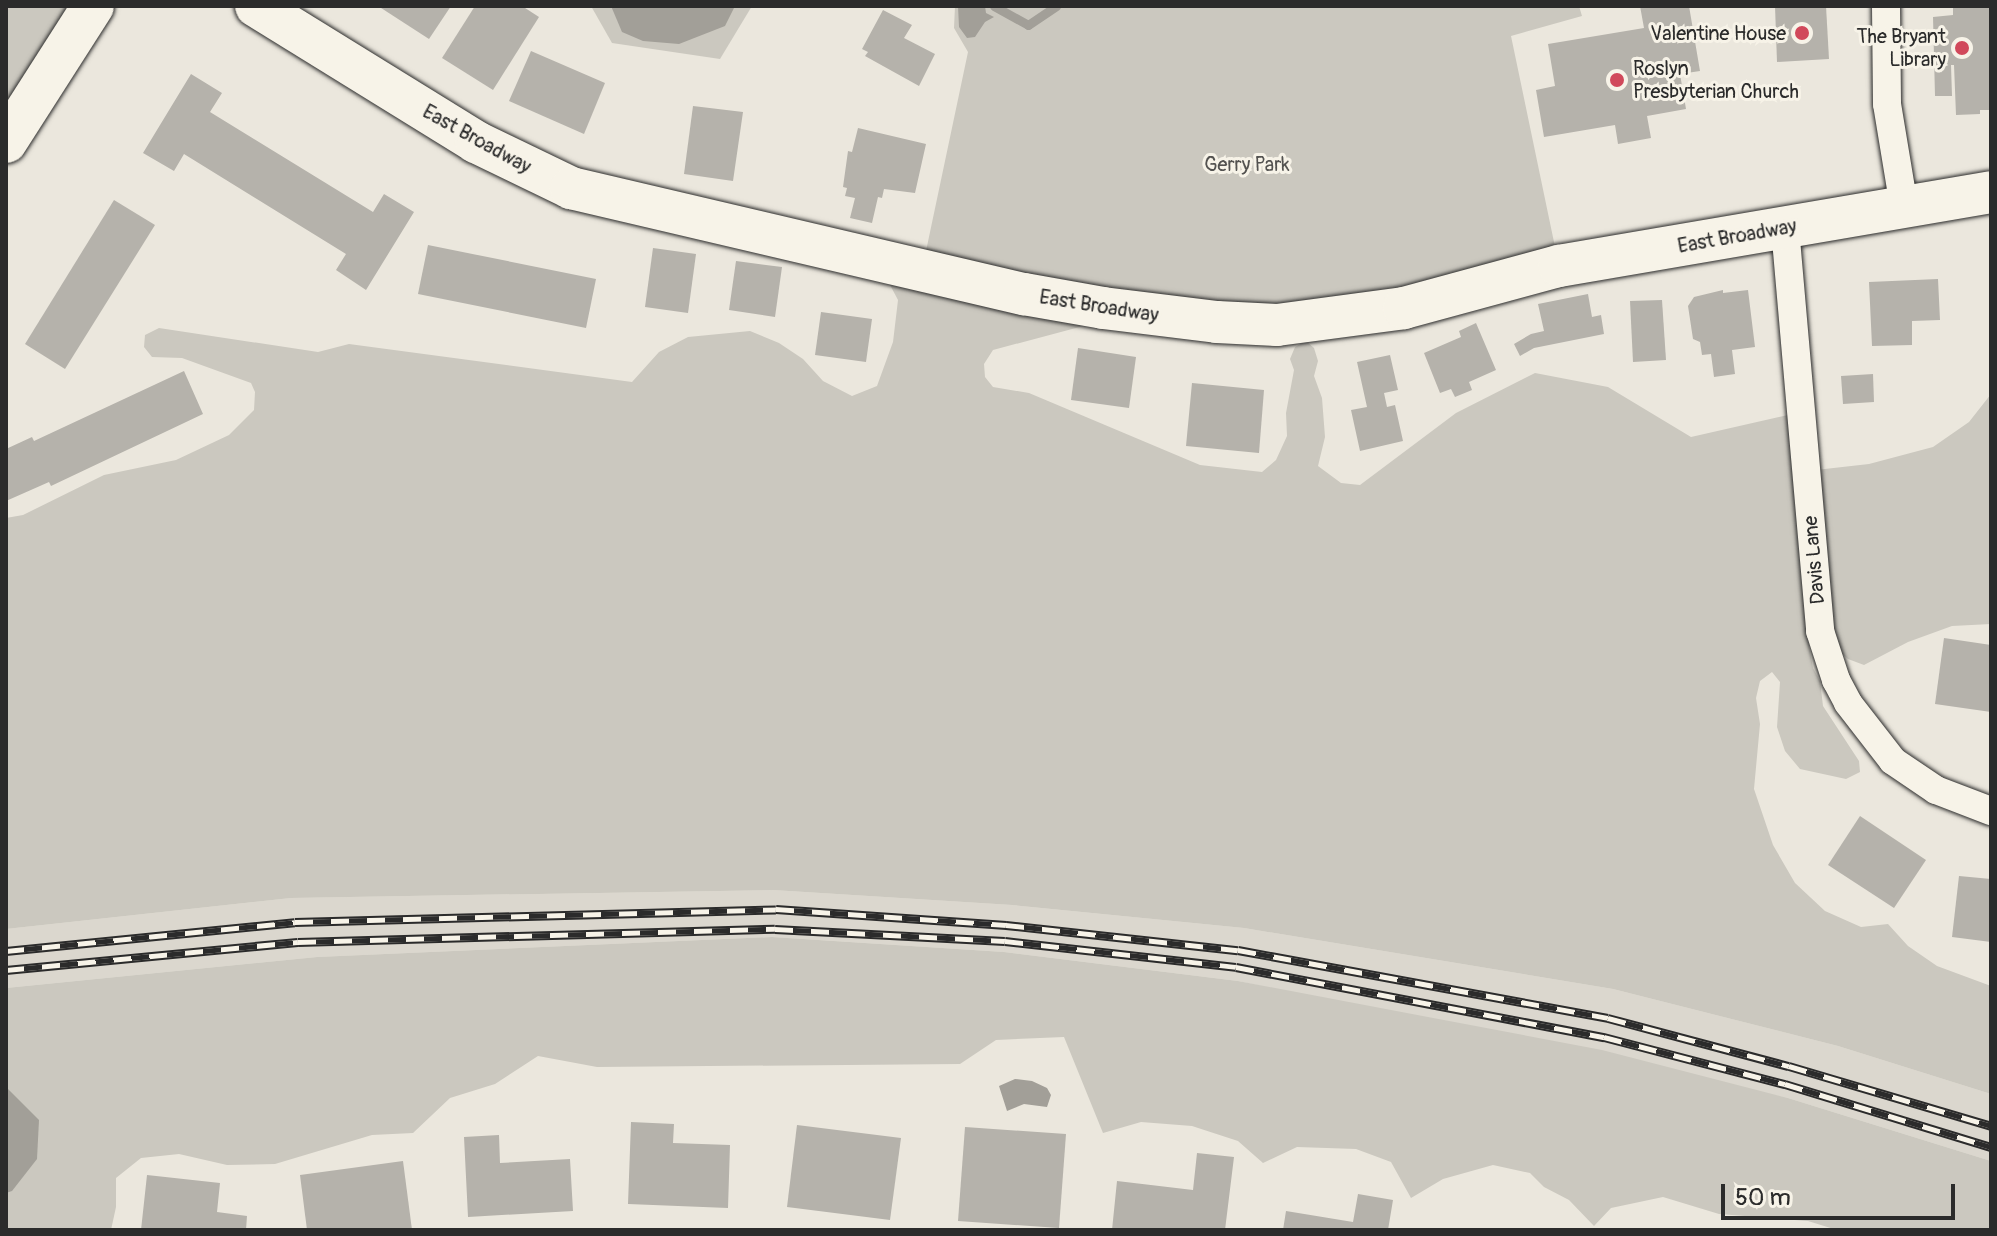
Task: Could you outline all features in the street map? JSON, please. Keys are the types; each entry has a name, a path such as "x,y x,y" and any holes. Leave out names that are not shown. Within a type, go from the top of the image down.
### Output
{"main road":[{"path":"6,142 93,6"},
{"name":"East Broadway","path":"256,6 476,142 571,188 892,264 1103,308 1247,324 1339,319 1404,308 1559,266 1991,192"}],"street":[{"path":"1886,6 1887,104 1904,207"},
{"name":"Davis Lane","path":"1785,228 1820,631 1836,680 1848,703 1893,761 1936,790 1991,811"}],"shaded area":[{"path":"611,6 735,6 725,26 679,44 643,41 622,32"},
{"path":"958,6 985,6 986,13 994,17 985,22 975,37 967,38 959,27"},
{"path":"773,890 1012,905 1244,928 1613,989 1838,1046 1991,1094 1991,1161 1788,1098 1238,981 1004,952 772,937 317,957 6,988 6,929 291,898"},
{"path":"1015,1079 1032,1081 1047,1088 1051,1095 1047,1107 1024,1104 1007,1111 999,1086"},
{"path":"6,1087 39,1120 37,1159 12,1191 6,1193"}],"green space":[{"path":"6,6 93,6 6,137"},
{"path":"591,6 752,6 720,59 612,43"},
{"name":"Gerry Park","path":"955,6 1579,6 1582,16 1511,36 1559,266 1404,308 1102,321 993,350 984,364 985,377 993,387 1029,393 1200,465 1262,472 1276,460 1287,436 1286,413 1294,370 1290,359 1295,347 1306,341 1314,348 1318,361 1314,376 1322,398 1325,437 1318,466 1341,483 1360,485 1456,413 1535,373 1608,387 1691,437 1801,412 1807,471 1869,464 1933,447 1969,422 1991,394 1991,624 1952,626 1908,642 1864,665 1848,659 1812,628 1809,646 1813,668 1820,681 1823,706 1859,761 1860,772 1846,779 1800,769 1785,751 1777,727 1780,682 1772,672 1760,681 1756,698 1760,724 1754,789 1773,845 1795,883 1825,911 1861,927 1888,924 1908,946 1937,966 1991,986 1991,1094 1838,1046 1613,989 1244,928 1012,905 773,890 291,898 6,929 6,518 23,515 104,475 176,460 229,435 254,410 255,392 251,383 182,358 152,357 144,347 145,335 159,328 318,352 349,344 632,382 659,352 688,337 750,331 779,343 803,359 823,381 852,396 877,386 893,342 898,300 889,283 922,270 968,52 954,28"},
{"path":"772,937 1004,952 1238,981 1602,1050 1788,1098 1991,1161 1991,1230 1837,1230 1808,1221 1719,1214 1663,1197 1611,1208 1594,1226 1569,1200 1544,1187 1530,1173 1493,1165 1443,1179 1411,1198 1391,1162 1356,1149 1297,1147 1263,1163 1238,1141 1192,1126 1141,1122 1103,1133 1064,1037 996,1040 960,1064 597,1067 538,1056 495,1084 450,1098 413,1133 372,1135 275,1164 227,1165 179,1154 141,1158 116,1178 116,1207 111,1230 6,1230 6,988 317,957"}],"building":[{"path":"378,6 451,6 429,39"},
{"path":"475,6 522,6 539,17 493,90 442,58"},
{"name":"Roslyn Presbyterian Church","path":"1640,6 1689,6 1700,71 1680,74 1686,109 1647,116 1651,138 1618,144 1615,125 1544,137 1536,90 1555,86 1548,44 1644,28"},
{"name":"Valentine House","path":"1775,6 1826,6 1829,59 1777,62"},
{"name":"The Bryant Library","path":"1953,6 1991,6 1991,110 1980,110 1980,114 1956,115 1954,65 1951,65 1952,96 1935,96 1933,17 1953,15"},
{"path":"883,10 912,25 904,38 935,54 919,86 865,56 868,52 862,49"},
{"path":"531,51 605,83 584,134 509,101"},
{"path":"191,74 222,93 210,112 373,212 384,194 414,212 366,290 336,270 346,254 184,154 174,171 143,153"},
{"path":"693,106 743,112 733,181 684,174"},
{"path":"858,128 926,144 915,193 884,189 882,198 878,197 872,223 850,218 855,198 845,196 847,188 843,187 848,151 852,152"},
{"path":"114,200 155,225 65,369 25,344"},
{"path":"428,245 596,279 586,328 418,294"},
{"path":"653,248 696,254 688,313 645,307"},
{"path":"736,261 782,267 775,317 729,310"},
{"path":"1938,279 1940,320 1912,321 1912,345 1872,346 1869,282"},
{"path":"1723,290 1723,293 1748,290 1755,347 1732,350 1735,374 1714,377 1711,354 1702,355 1700,342 1693,339 1688,306 1694,297"},
{"path":"1588,294 1592,317 1601,315 1604,334 1534,348 1520,356 1514,344 1531,334 1544,331 1538,304"},
{"path":"1662,300 1666,360 1633,362 1630,301"},
{"path":"821,312 872,319 866,362 815,355"},
{"path":"1476,323 1496,370 1469,382 1472,390 1455,397 1451,389 1440,393 1424,353 1461,337 1459,331"},
{"path":"1078,348 1136,357 1129,408 1071,400"},
{"path":"1390,355 1398,390 1384,393 1387,407 1395,405 1403,441 1360,451 1351,410 1367,407 1357,362"},
{"path":"184,371 203,414 51,486 49,482 6,501 6,449 32,437 34,441"},
{"path":"1873,374 1874,402 1843,404 1841,376"},
{"path":"1192,383 1264,390 1259,453 1186,446"},
{"path":"1944,638 1991,645 1991,712 1935,704"},
{"path":"1860,816 1926,860 1894,908 1828,865"},
{"path":"1959,876 1991,879 1991,942 1952,937"},
{"path":"631,1122 674,1124 673,1143 730,1145 728,1208 628,1204"},
{"path":"797,1125 901,1138 890,1220 787,1207"},
{"path":"965,1127 1066,1134 1059,1228 958,1221"},
{"path":"499,1135 500,1163 570,1159 573,1211 468,1217 464,1137"},
{"path":"1197,1153 1234,1157 1225,1230 1112,1230 1117,1181 1193,1190"},
{"path":"403,1161 412,1230 307,1230 300,1175"},
{"path":"147,1175 220,1183 217,1212 247,1216 246,1230 141,1230"},
{"path":"1358,1194 1393,1200 1388,1230 1283,1230 1286,1211 1353,1222"}],"waterway":[{"path":"994,6 1028,25 1056,6"}],"railway":[{"path":"6,951 295,922 776,909 1006,925 1238,950 1608,1018 1789,1066 1991,1126"},
{"path":"6,970 298,942 775,929 1005,941 1236,967 1604,1037 1785,1084 1991,1147"}],"place":[{"name":"Valentine House","path":"1802,33"},
{"name":"The Bryant Library","path":"1962,48"},
{"name":"Roslyn Presbyterian Church","path":"1617,80"}]}
